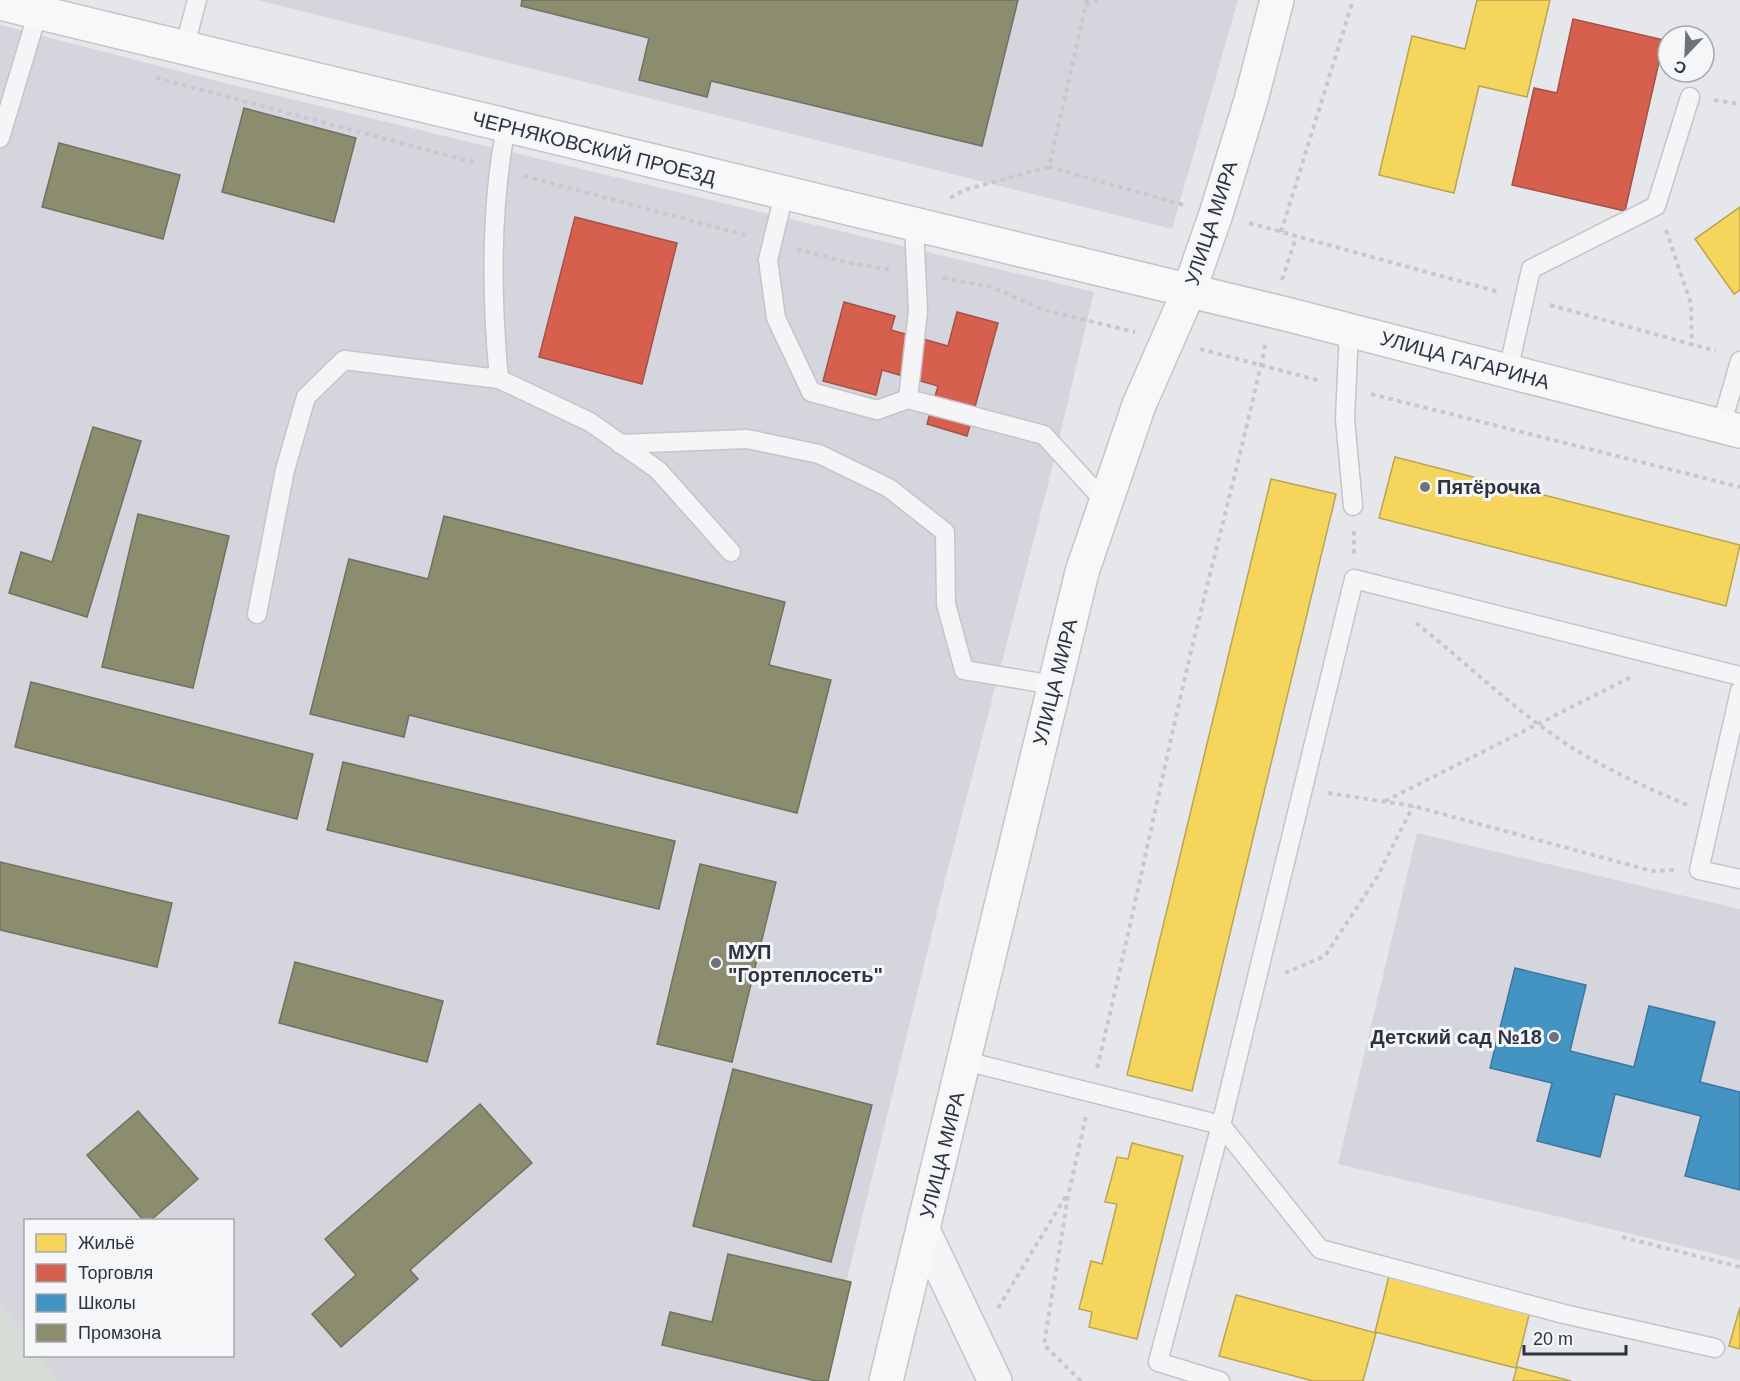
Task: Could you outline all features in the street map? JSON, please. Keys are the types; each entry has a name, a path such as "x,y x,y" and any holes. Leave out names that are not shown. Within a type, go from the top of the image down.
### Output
{"main road":[{"name":"УЛИЦА МИРА","path":"886,1381 1082,572 1138,405 1189,291 1240,134 1277,0"},
{"name":"ЧЕРНЯКОВСКИЙ ПРОЕЗД","path":"0,3 40,7 184,49 1189,291"},
{"name":"УЛИЦА ГАГАРИНА","path":"1189,291 1273,310 1731,429"}],"street":[{"path":"923,1230 995,1381"}],"lane":[{"path":"184,49 197,0"},
{"path":"0,138 40,7"},
{"path":"1508,371 1531,269 1656,206 1690,97"},
{"path":"500,379 492,242 498,169 506,127"},
{"path":"784,194 768,260 776,318 811,392 877,410 908,399 1044,435 1105,502"},
{"path":"908,399 918,311 911,225"},
{"path":"1349,330 1345,419 1353,506"},
{"path":"257,614 285,470 306,397 344,360 500,379 590,422 658,470 730,552"},
{"path":"1731,429 1740,361"},
{"path":"620,444 747,439 819,454 889,488 945,532 946,604 964,670 1054,685"},
{"path":"1220,1381 1158,1362 1221,1125 1354,579 1740,676"},
{"path":"1740,691 1699,870 1740,879"},
{"path":"965,1061 1221,1125 1320,1250 1564,1314 1715,1348"}],"path":[{"path":"1086,6 1096,0"},
{"path":"1281,232 1353,0"},
{"path":"151,77 758,238"},
{"path":"911,225 964,190 1049,167"},
{"path":"1656,206 1680,266 1691,304 1692,345"},
{"path":"1081,1381 1044,1345 1069,1191 1137,901 1191,655 1273,310 1296,237"},
{"path":"792,248 850,263 991,287 1044,310 1144,335"},
{"path":"1524,298 1721,352"},
{"path":"1198,348 1328,383"},
{"path":"1361,392 1740,487"},
{"path":"1353,506 1354,579"},
{"path":"1415,622 1537,723 1625,778 1711,816"},
{"path":"1384,801 1669,659"},
{"path":"1303,790 1413,806 1652,871 1699,870"},
{"path":"1255,985 1325,956 1377,877 1413,806"},
{"path":"976,1341 1019,1278 1069,1191"},
{"path":"1622,1237 1740,1267"}],"shaded area":[{"path":"257,0 1238,0 1172,229"},
{"path":"0,25 241,87 1094,292 1048,485 944,884 822,1381 57,1381 40,1357 234,1357 234,1219 24,1219 24,1335 0,1304"},
{"name":"Детский сад №18","path":"1417,833 1740,909 1740,1260 1338,1164"},
{"path":"0,1304 24,1335 24,1357 40,1357 57,1381 0,1381"}],"building: Жильё":[{"path":"1477,0 1550,0 1527,97 1479,86 1454,193 1379,175 1412,36 1465,49"},
{"path":"1740,207 1740,290 1734,294 1695,239"},
{"path":"1395,457 1740,545 1726,606 1379,518"},
{"path":"1271,479 1336,494 1192,1091 1127,1075"},
{"path":"1132,1143 1183,1156 1137,1339 1089,1327 1092,1312 1079,1309 1091,1261 1102,1264 1117,1204 1105,1202 1117,1157 1128,1159"},
{"path":"1389,1276 1530,1311 1516,1368 1375,1332"},
{"path":"1236,1295 1376,1333 1363,1381 1313,1381 1219,1356"},
{"path":"1740,1307 1740,1349 1729,1346"},
{"path":"1517,1367 1571,1381 1513,1381"}],"building: Торговля":[{"path":"1573,19 1656,38 1656,75 1625,211 1512,185 1534,88 1557,93"},
{"path":"575,217 677,243 642,384 539,357"},
{"path":"844,302 895,316 891,330 948,346 957,312 998,323 967,436 927,424 938,386 882,370 876,395 823,381"}],"building: Школы":[{"path":"1515,968 1586,985 1570,1051 1634,1067 1649,1006 1715,1022 1700,1082 1740,1092 1740,1190 1685,1176 1701,1116 1615,1094 1600,1157 1537,1141 1552,1083 1490,1068"}],"building: Промзона":[{"path":"522,0 1018,0 982,146 711,81 707,97 639,80 649,38 521,6"},
{"path":"244,108 356,138 334,222 222,192"},
{"path":"59,143 180,175 163,239 42,207"},
{"path":"93,427 141,441 87,617 9,593 21,552 52,562"},
{"path":"138,514 229,536 193,688 102,667"},
{"path":"444,516 785,602 769,665 831,680 797,813 409,715 404,737 310,714 349,559 428,579"},
{"path":"31,682 313,754 297,819 15,747"},
{"path":"343,762 675,841 659,909 327,830"},
{"path":"0,862 172,903 157,967 0,930"},
{"name":"МУП \"Гортеплосеть\"","path":"700,864 776,882 732,1062 657,1044"},
{"path":"295,962 443,1001 427,1062 279,1023"},
{"path":"733,1069 872,1105 831,1262 693,1226"},
{"path":"480,1104 532,1163 410,1270 418,1279 341,1347 312,1314 356,1275 325,1239"},
{"path":"138,1111 198,1179 152,1219 142,1219 87,1155"},
{"path":"728,1254 851,1282 828,1381 816,1381 662,1345 670,1312 712,1322"}],"place":[{"name":"Пятёрочка","path":"1425,487"},
{"name":"МУП \"Гортеплосеть\"","path":"716,963"},
{"name":"Детский сад №18","path":"1554,1037"}]}
